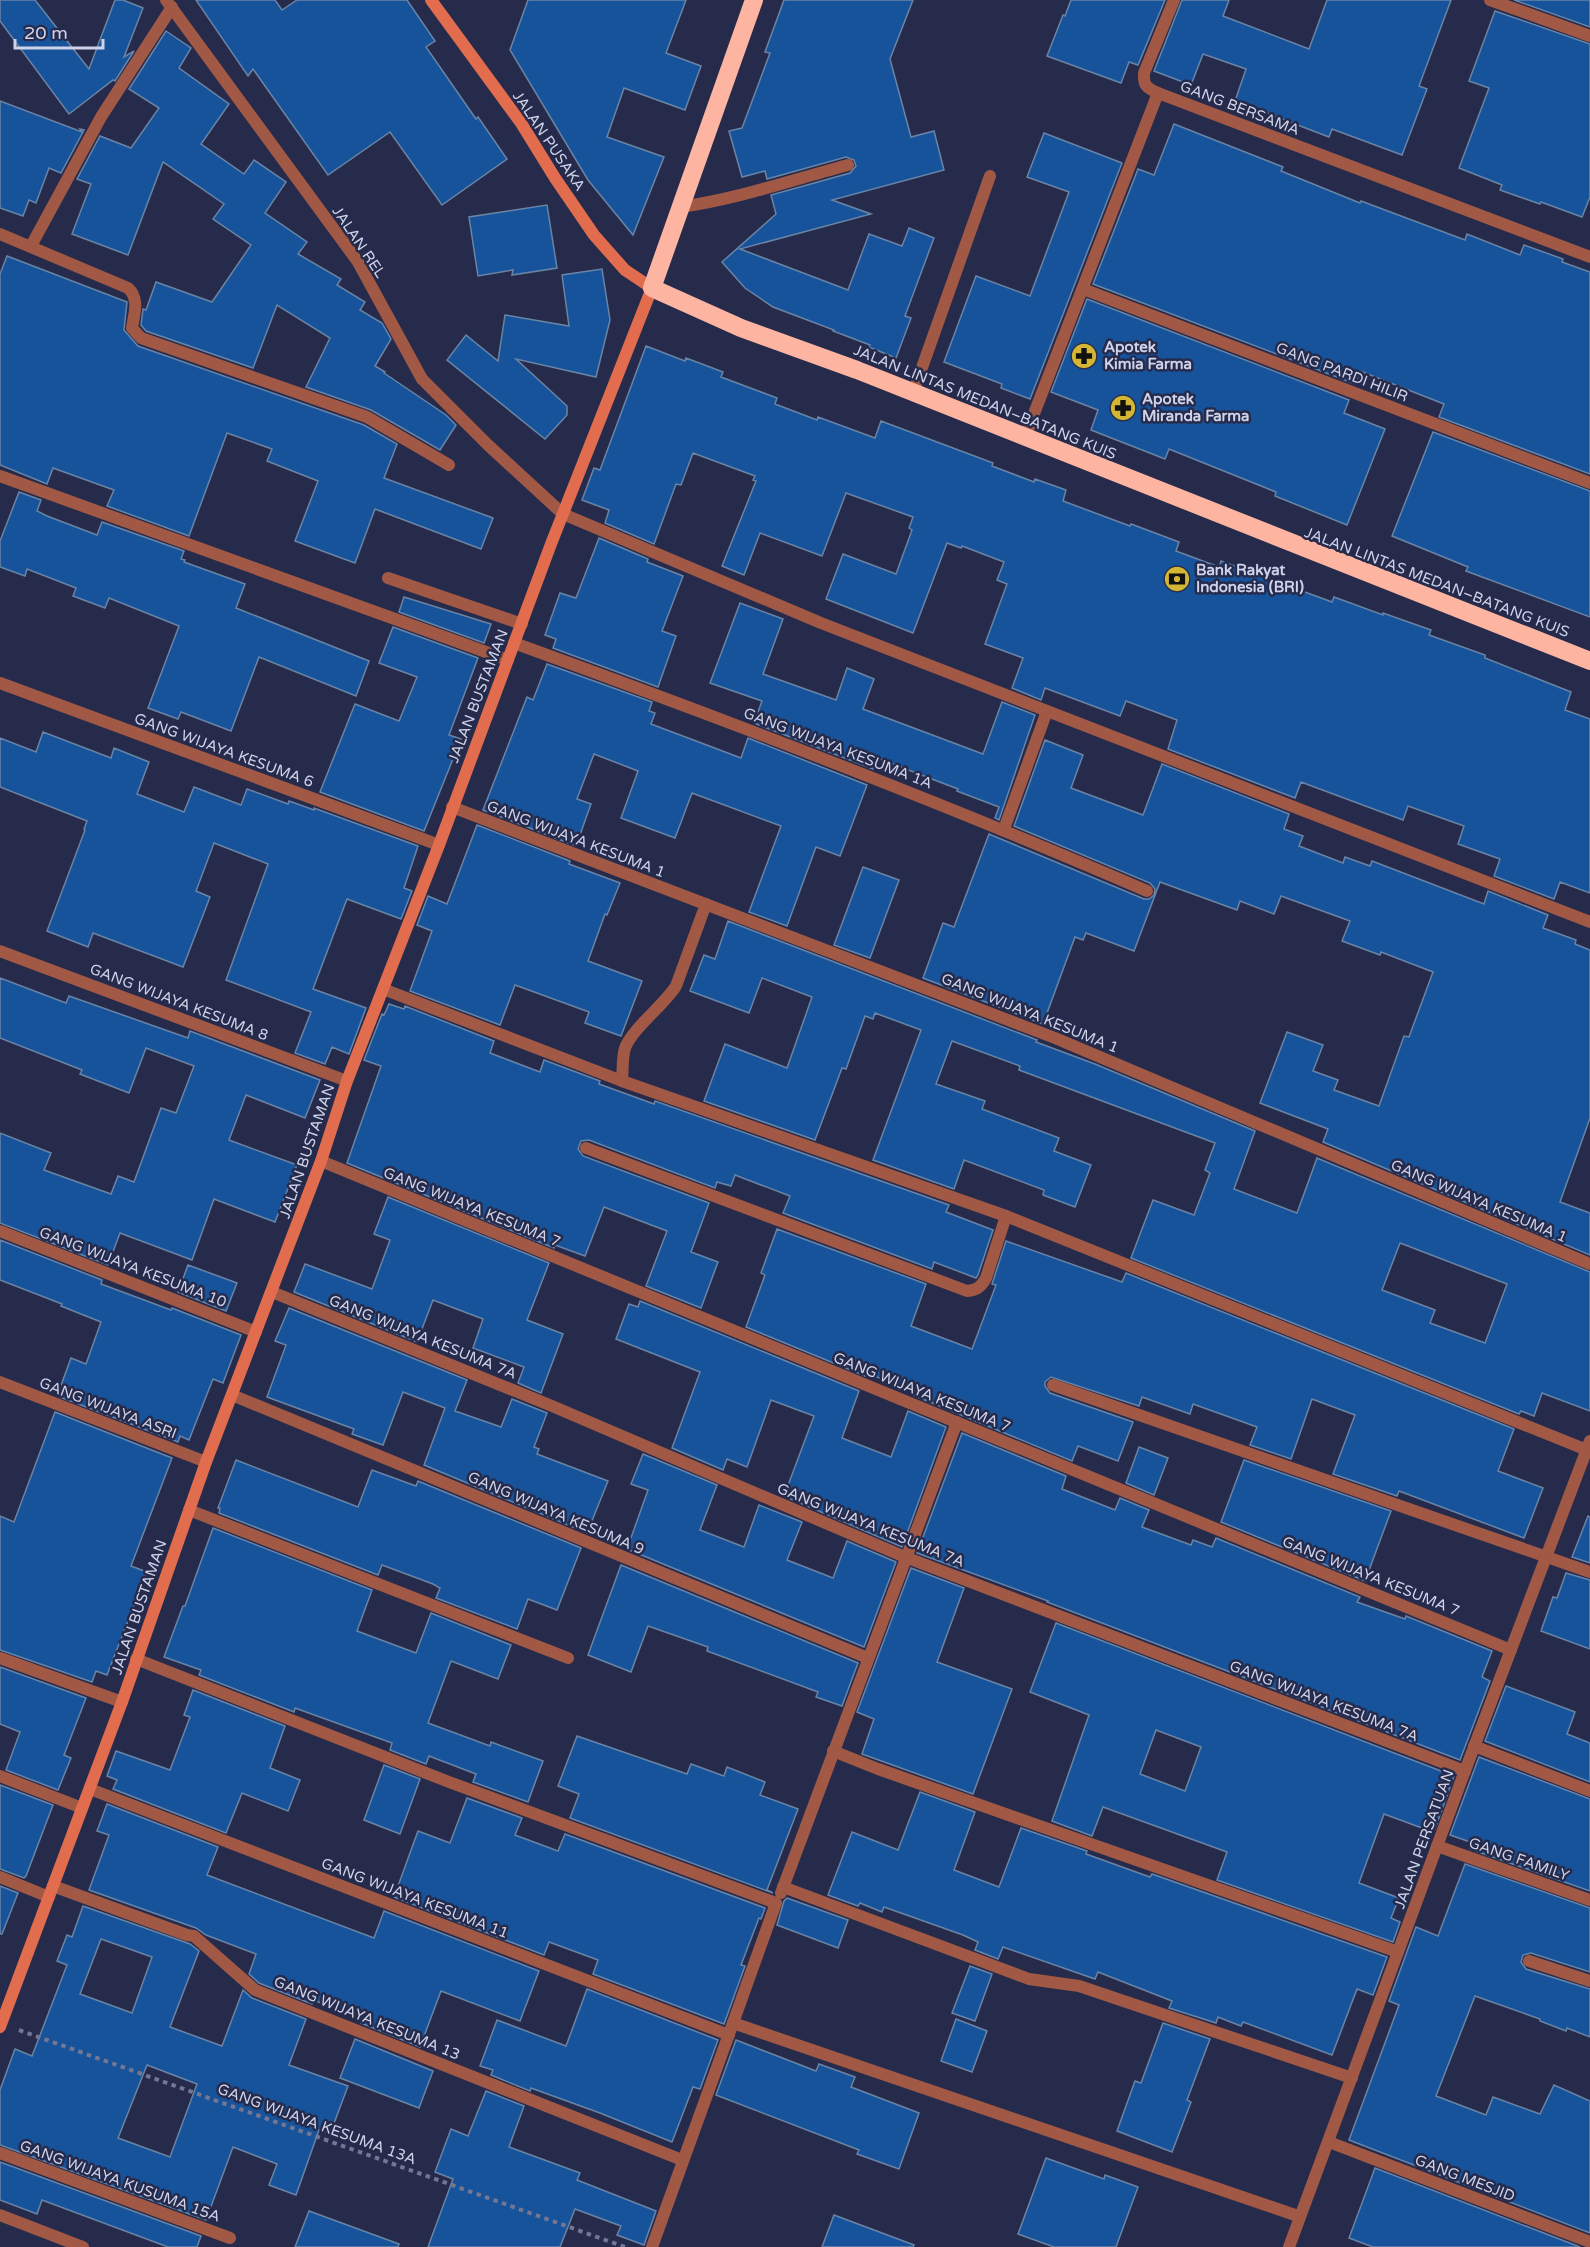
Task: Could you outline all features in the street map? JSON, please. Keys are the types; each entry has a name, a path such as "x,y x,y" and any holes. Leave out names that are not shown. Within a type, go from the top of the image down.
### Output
{"highway":[{"path":"652,288 754,0"},
{"name":"JALAN LINTAS MEDAN–BATANG KUIS","path":"652,288 741,328 913,393 1590,661"}],"main road":[{"name":"JALAN PUSAKA","path":"431,0 521,123 555,178 594,234 625,270 652,288"},
{"name":"JALAN BUSTAMAN","path":"1,2026 122,1702 206,1462 321,1161 347,1081 439,845 563,514 652,288"}],"street":[{"path":"1158,93 1147,88 1144,83 1144,74 1174,0"},
{"path":"1490,0 1590,36"},
{"path":"31,246 101,117 169,4"},
{"name":"JALAN REL","path":"169,4 358,262 422,379 488,445 563,514 821,623 1590,922"},
{"name":"GANG BERSAMA","path":"1025,437 1158,93 1590,257"},
{"path":"680,207 744,194 848,165"},
{"path":"913,393 990,176"},
{"path":"0,234 128,288 134,293 136,300 132,328 141,338 367,417 449,465"},
{"name":"GANG PARDI HILIR","path":"1083,289 1590,483"},
{"path":"0,476 508,660"},
{"path":"388,578 522,624"},
{"name":"GANG WIJAYA KESUMA 1A","path":"514,643 674,701 1004,830 1147,891"},
{"name":"GANG WIJAYA KESUMA 6","path":"0,683 439,845"},
{"path":"1004,830 1047,711"},
{"name":"GANG WIJAYA KESUMA 1","path":"453,807 1055,1038 1590,1264"},
{"path":"622,1081 623,1059 628,1040 669,997 676,986 706,904"},
{"name":"GANG WIJAYA KESUMA 8","path":"0,951 347,1081"},
{"path":"383,989 622,1081 1006,1216 1588,1446"},
{"path":"586,1148 967,1291 981,1286 986,1278 1006,1216"},
{"name":"GANG WIJAYA KESUMA 7","path":"321,1161 1511,1650"},
{"name":"GANG WIJAYA KESUMA 10","path":"0,1231 256,1332"},
{"name":"GANG WIJAYA KESUMA 7A","path":"272,1292 563,1411 905,1557 1465,1771"},
{"name":"GANG WIJAYA ASRI","path":"0,1382 206,1462"},
{"path":"1053,1385 1590,1572"},
{"name":"GANG WIJAYA KESUMA 9","path":"232,1395 868,1658"},
{"path":"652,2247 776,1903 957,1422"},
{"name":"JALAN PERSATUAN","path":"1289,2247 1298,2217 1329,2142 1474,1746 1588,1446"},
{"path":"189,1510 568,1658"},
{"path":"0,1658 122,1702"},
{"path":"136,1659 449,1782 776,1903"},
{"path":"1474,1746 1590,1791"},
{"path":"833,1751 878,1769 1398,1952"},
{"path":"0,1776 82,1808"},
{"name":"GANG WIJAYA KESUMA 11","path":"90,1789 731,2029 1298,2217"},
{"name":"GANG FAMILY","path":"1437,1846 1590,1900"},
{"name":"GANG WIJAYA KESUMA 13","path":"0,1877 194,1936 255,1990 682,2160"},
{"path":"783,1887 1029,1979 1079,1986 1352,2078"},
{"path":"1529,1961 1590,1981"},
{"name":"GANG MESJID","path":"1329,2142 1590,2242"},
{"name":"GANG WIJAYA KUSUMA 15A","path":"0,2153 230,2238"},
{"path":"0,2215 83,2247"}],"path":[{"name":"GANG WIJAYA KESUMA 13A","path":"1,2026 625,2247"}],"building":[{"path":"0,0 35,0 89,69 115,0 123,0 143,8 124,57 134,51 115,81 113,80 69,114 0,21"},
{"path":"196,0 275,0 282,10 297,0 407,0 435,41 426,47 507,159 442,205 390,132 328,175 253,69 248,76"},
{"path":"528,0 686,0 666,53 701,66 685,110 624,88 607,137 664,157 633,235 588,180 510,50"},
{"path":"784,0 913,0 890,59 911,137 934,131 944,170 832,200 871,214 740,249 848,290 869,234 902,246 909,228 934,238 905,316 911,318 896,358 834,330 773,307 745,288 722,262 776,214 771,195 850,173 856,166 854,160 846,157 767,179 765,171 742,177 729,131 742,128 770,53 765,52"},
{"path":"1071,0 1165,0 1138,65 1129,62 1121,83 1047,56"},
{"path":"1182,0 1229,0 1223,16 1309,49 1327,0 1451,0 1419,86 1427,89 1402,155 1332,129 1329,137 1235,101 1246,69 1203,54 1191,85 1154,71"},
{"path":"1514,0 1590,0 1590,27"},
{"path":"1495,11 1590,44 1590,197 1582,217 1500,190 1502,185 1459,168 1489,88 1469,81"},
{"path":"166,31 191,48 179,68 229,104 201,144 244,174 254,160 286,182 265,213 307,242 298,254 341,279 337,285 365,302 360,310 382,323 391,339 375,366 446,415 456,425 440,450 371,410 306,387 330,338 277,305 253,368 146,331 141,325 143,309 146,310 156,282 212,302 251,245 213,219 224,204 163,162 128,255 72,234 91,184 77,179 100,136 131,148 159,108 129,89"},
{"path":"0,101 82,132 80,129 84,130 61,173 49,168 36,203 29,200 23,216 0,208"},
{"path":"1174,124 1283,167 1281,171 1360,203 1361,201 1465,240 1467,234 1520,255 1524,245 1563,259 1562,262 1590,272 1590,474 1439,417 1444,404 1360,371 1355,384 1093,284 1138,169 1154,175"},
{"path":"1044,133 1122,163 1030,399 1001,388 1002,384 944,362 976,276 1030,296 1069,192 1027,177"},
{"path":"547,205 557,268 512,275 513,270 478,276 469,217"},
{"path":"7,256 127,302 124,330 138,346 364,425 397,444 384,478 493,518 481,549 375,509 355,563 295,541 318,481 267,461 272,449 227,433 189,536 107,506 114,490 53,468 47,484 0,465 0,274"},
{"path":"602,269 610,320 596,377 516,359 567,406 567,415 545,439 447,360 466,335 498,361 505,315 569,326 562,275"},
{"path":"1087,299 1349,400 1344,413 1385,429 1347,525 1275,496 1276,492 1169,449 1165,459 1091,430 1098,410 1051,392"},
{"path":"646,346 723,372 721,377 777,398 775,404 817,420 818,417 875,438 881,421 993,463 992,466 1034,482 1035,479 1066,490 1063,501 1179,542 1176,551 1219,567 1221,561 1332,602 1334,597 1431,630 1429,635 1485,655 1485,658 1571,692 1565,710 1590,719 1590,893 1560,882 1554,899 1494,876 1500,859 1458,844 1464,826 1408,806 1403,820 1301,782 1295,798 1168,749 1177,720 1126,701 1120,716 1045,688 1041,700 1012,688 1023,658 985,644 1007,584 997,580 1004,562 962,546 961,548 947,543 913,633 826,599 843,554 896,574 912,530 909,528 913,517 846,493 822,556 760,533 744,575 722,566 756,481 753,480 755,476 693,453 681,485 676,484 654,544 605,523 609,510 582,500 594,468 600,470"},
{"path":"1433,432 1590,491 1590,617 1466,571 1468,567 1392,536"},
{"path":"19,492 41,500 37,511 47,516 97,535 102,522 184,551 181,559 185,560 184,562 245,584 236,608 369,661 356,696 259,657 231,731 181,712 178,719 148,708 179,626 109,598 105,608 73,596 76,588 27,569 25,576 0,567 0,541"},
{"path":"599,538 648,559 647,562 683,576 662,631 676,636 658,687 553,648 556,639 545,635 560,593 576,598"},
{"path":"404,597 491,624 484,643 399,612"},
{"path":"740,603 783,619 763,674 836,700 847,668 874,679 863,709 983,754 1002,702 1035,715 999,820 995,818 999,807 957,791 958,789 877,758 873,769 754,723 762,701 710,683"},
{"path":"393,627 478,658 449,735 461,739 424,831 320,792 355,704 399,721 417,677 379,663"},
{"path":"547,664 652,702 649,711 655,713 651,724 741,758 748,738 867,785 840,856 816,847 787,926 749,912 781,826 692,793 675,838 621,818 638,771 594,754 577,799 591,804 576,846 483,810 527,697 533,700"},
{"path":"43,732 111,758 114,748 149,762 137,794 184,812 194,787 241,805 247,789 288,804 289,801 314,810 314,808 418,846 404,888 412,891 401,919 347,899 313,989 366,1008 349,1054 332,1047 325,1064 295,1053 311,1012 226,980 268,864 214,843 196,891 210,897 183,967 93,933 88,947 47,931 87,821 0,787 0,738 36,752"},
{"path":"1045,740 1083,755 1071,788 1143,815 1162,764 1289,814 1284,829 1303,836 1299,846 1343,863 1345,857 1370,866 1372,861 1484,904 1488,891 1548,915 1543,928 1576,940 1575,944 1590,950 1590,1118 1560,1202 1590,1213 1590,1255 1323,1142 1328,1129 1260,1103 1287,1032 1323,1045 1313,1071 1338,1080 1334,1090 1379,1106 1404,1036 1409,1037 1433,972 1381,952 1380,955 1342,941 1350,921 1281,896 1274,914 1240,901 1237,910 1160,882 1134,951 1086,933 1083,940 1075,937 1043,1024 923,978 943,923 954,927 989,834 1144,899 1149,899 1154,895 1155,889 1150,883 1014,826"},
{"path":"477,825 620,883 607,915 605,914 588,961 642,981 621,1036 585,1023 589,1012 515,985 500,1025 410,991 432,931 417,925 428,896 447,904"},
{"path":"863,867 899,880 870,958 834,945"},
{"path":"728,921 1037,1040 1036,1042 1095,1064 1255,1131 1234,1189 1297,1213 1317,1158 1590,1272 1590,1411 1542,1393 1534,1416 1521,1411 1519,1414 1131,1258 1153,1200 1194,1215 1210,1173 1205,1170 1215,1143 1019,1070 1020,1066 952,1041 936,1084 985,1101 982,1109 1059,1138 1054,1151 1091,1165 1075,1207 1043,1195 1044,1190 964,1160 954,1189 873,1160 921,1030 875,1013 873,1019 865,1016 846,1069 842,1068 815,1140 704,1101 725,1044 787,1068 812,997 762,978 749,1013 690,991 704,955 715,959","holes":["1400,1243 1507,1284 1485,1343 1430,1323 1435,1310 1382,1290"]},
{"path":"0,978 66,1003 69,996 188,1038 190,1031 320,1080 305,1118 246,1095 229,1140 297,1165 275,1222 214,1199 192,1260 120,1233 108,1265 0,1223 0,1133 51,1153 44,1170 111,1194 118,1176 134,1182 161,1108 176,1113 194,1066 146,1048 129,1093 80,1074 82,1070 0,1038"},
{"path":"389,1004 404,1009 405,1006 494,1041 490,1053 540,1072 544,1060 600,1081 599,1084 654,1104 655,1101 949,1205 946,1212 993,1230 978,1275 976,1278 934,1262 932,1269 783,1213 790,1196 735,1175 731,1186 717,1182 715,1188 589,1140 581,1141 578,1149 583,1156 709,1203 691,1252 718,1262 701,1308 646,1286 667,1231 604,1207 585,1256 555,1245 554,1248 347,1163 381,1066 364,1060 382,1014 384,1015"},
{"path":"388,1197 549,1263 527,1320 563,1334 541,1393 518,1383 524,1367 473,1348 483,1319 433,1300 417,1342 294,1292 305,1264 372,1289 390,1240 374,1234"},
{"path":"777,1229 926,1284 911,1326 972,1349 996,1285 992,1284 1006,1241 1122,1282 1126,1273 1514,1429 1498,1471 1543,1488 1524,1538 1399,1491 1397,1496 1333,1474 1355,1415 1312,1399 1291,1459 1250,1445 1257,1427 1193,1404 1190,1414 1142,1397 1139,1406 1051,1377 1045,1382 1050,1393 1133,1422 1118,1461 1078,1446 1072,1461 913,1395 915,1391 866,1373 865,1376 746,1327 765,1275 761,1273"},
{"path":"0,1240 102,1280 101,1284 241,1335 223,1383 213,1379 189,1440 180,1436 178,1442 60,1397 63,1389 60,1388 71,1358 86,1364 101,1322 0,1280"},
{"path":"188,1265 237,1283 226,1311 178,1292"},
{"path":"640,1301 859,1391 842,1438 891,1457 908,1411 946,1427 902,1547 784,1496 814,1416 771,1400 747,1467 727,1459 723,1470 672,1448 700,1372 616,1339 629,1304 638,1307"},
{"path":"289,1308 467,1380 455,1411 501,1427 512,1399 547,1413 534,1447 539,1449 537,1454 608,1481 587,1533 424,1465 445,1408 403,1392 383,1445 352,1434 354,1429 267,1397 286,1345 275,1341"},
{"path":"55,1412 172,1458 131,1566 147,1572 107,1675 96,1671 92,1682 0,1650 0,1516 14,1522"},
{"path":"962,1433 1066,1476 1062,1489 1115,1510 1120,1498 1149,1510 1142,1527 1191,1545 1193,1540 1212,1547 1216,1538 1360,1597 1357,1602 1405,1619 1406,1616 1492,1651 1482,1677 1490,1681 1460,1760 1048,1601 917,1553"},
{"path":"1139,1447 1168,1458 1154,1495 1126,1483"},
{"path":"643,1454 717,1485 700,1530 744,1547 759,1505 802,1522 787,1560 833,1578 847,1541 896,1562 864,1647 627,1549 648,1490 631,1484"},
{"path":"236,1460 358,1507 372,1470 416,1486 418,1481 581,1548 557,1610 528,1599 517,1629 436,1598 440,1588 433,1584 382,1565 378,1575 219,1513 220,1508 218,1508"},
{"path":"1244,1460 1391,1511 1365,1581 1221,1522"},
{"path":"1588,1516 1590,1517 1590,1563 1572,1557"},
{"path":"213,1528 372,1590 357,1631 416,1653 431,1613 511,1645 498,1679 451,1661 428,1723 490,1746 491,1742 543,1761 528,1802 473,1782 476,1774 429,1756 426,1764 390,1750 392,1743 295,1708 294,1712 199,1675 201,1670 164,1657"},
{"path":"621,1565 858,1663 842,1706 816,1697 818,1692 707,1651 708,1647 648,1626 631,1672 588,1655"},
{"path":"911,1568 964,1588 937,1662 1012,1689 973,1794 862,1754 874,1719 857,1712"},
{"path":"1566,1573 1590,1580 1590,1649 1541,1631 1553,1597 1557,1598"},
{"path":"1056,1623 1454,1776 1435,1829 1424,1825 1422,1828 1384,1814 1359,1883 1399,1898 1391,1918 1400,1922 1393,1942 1217,1880 1227,1852 1103,1807 1092,1836 1052,1821 1089,1715 1030,1692","holes":["1156,1730 1201,1747 1185,1791 1140,1774"]},
{"path":"0,1667 86,1698 64,1755 71,1758 58,1790 6,1770 20,1732 0,1724"},
{"path":"1506,1686 1575,1712 1567,1734 1590,1743 1590,1782 1485,1741"},
{"path":"193,1690 285,1726 270,1768 300,1780 288,1811 242,1793 226,1833 113,1789 117,1780 107,1776 116,1751 170,1770 190,1717 184,1715"},
{"path":"577,1736 687,1774 691,1764 724,1776 727,1767 765,1782 760,1795 798,1809 767,1890 773,1893 570,1818 579,1794 558,1786"},
{"path":"1479,1757 1590,1799 1590,1891 1470,1849 1473,1843 1450,1835"},
{"path":"384,1765 420,1779 400,1834 364,1820"},
{"path":"0,1785 53,1805 24,1878 0,1869"},
{"path":"920,1792 975,1812 954,1870 999,1887 1021,1828 1087,1851 1086,1854 1150,1877 1152,1874 1387,1957 1373,1995 1357,1989 1332,2055 1243,2022 1241,2026 1218,2017 1216,2023 1169,2008 1172,2001 1098,1972 1095,1979 1003,1947 998,1959 975,1950 978,1942 963,1935 884,1907 882,1912 860,1903 858,1906 828,1895 852,1832 898,1850"},
{"path":"467,1798 522,1818 515,1835 558,1851 565,1834 765,1908 741,1965 745,1966 724,2024 593,1974 598,1960 549,1942 544,1955 394,1897 418,1831 450,1843"},
{"path":"107,1804 218,1847 207,1875 374,1938 384,1911 539,1971 520,2021 441,1991 420,2047 361,2023 363,2018 313,2000 312,2004 259,1983 249,1974 256,1954 206,1935 196,1928 89,1890 109,1835 97,1831"},
{"path":"1465,1864 1590,1908 1590,1972 1531,1953 1523,1955 1521,1962 1526,1969 1590,1989 1590,2037 1567,2028 1566,2031 1540,2021 1540,2019 1475,1996 1436,2096 1486,2115 1493,2097 1540,2114 1554,2085 1590,2101 1590,2233 1349,2140 1399,2005 1389,2001 1416,1927 1438,1936"},
{"path":"0,1886 18,1893 2,1934 0,1934"},
{"path":"787,1898 848,1920 838,1948 777,1925"},
{"path":"83,1906 190,1944 199,1951 170,2027 222,2046 243,1990 252,1998 306,2019 289,2065 348,2086 330,2134 319,2130 296,2195 269,2185 277,2164 233,2147 206,2220 0,2145 0,2090 15,2049 32,2056 67,1965 57,1961 67,1935 72,1937","holes":["101,1939 152,1957 132,2013 80,1994","147,2065 197,2084 170,2157 118,2138"]},
{"path":"970,1966 992,1974 975,2021 952,2013"},
{"path":"587,1989 718,2040 700,2089 693,2087 672,2142 531,2088 530,2091 491,2075 493,2070 480,2066 497,2020 566,2046"},
{"path":"956,2019 987,2031 972,2072 941,2061"},
{"path":"1163,2023 1210,2039 1187,2100 1191,2102 1172,2152 1117,2131 1135,2081 1141,2083"},
{"path":"355,2039 433,2071 419,2108 340,2078"},
{"path":"736,2040 816,2071 819,2064 855,2077 851,2087 919,2113 899,2169 857,2154 859,2150 716,2095"},
{"path":"486,2091 524,2106 509,2147 580,2173 577,2180 656,2211 644,2245 617,2235 621,2226 575,2209 560,2247 428,2247 453,2179 435,2172 451,2129 468,2136"},
{"path":"1046,2158 1104,2179 1105,2175 1138,2187 1116,2247 1054,2247 1018,2234"},
{"path":"0,2162 201,2236 197,2247 168,2247 42,2200 37,2214 0,2200"},
{"path":"1375,2168 1580,2247 1373,2247 1349,2238"},
{"path":"309,2211 399,2244 398,2247 295,2247"},
{"path":"834,2215 914,2245 913,2247 822,2247"}],"place":[{"name":"Apotek Kimia Farma","path":"1084,356"},
{"name":"Apotek Miranda Farma","path":"1123,408"},
{"name":"Bank Rakyat Indonesia (BRI)","path":"1177,579"}]}
